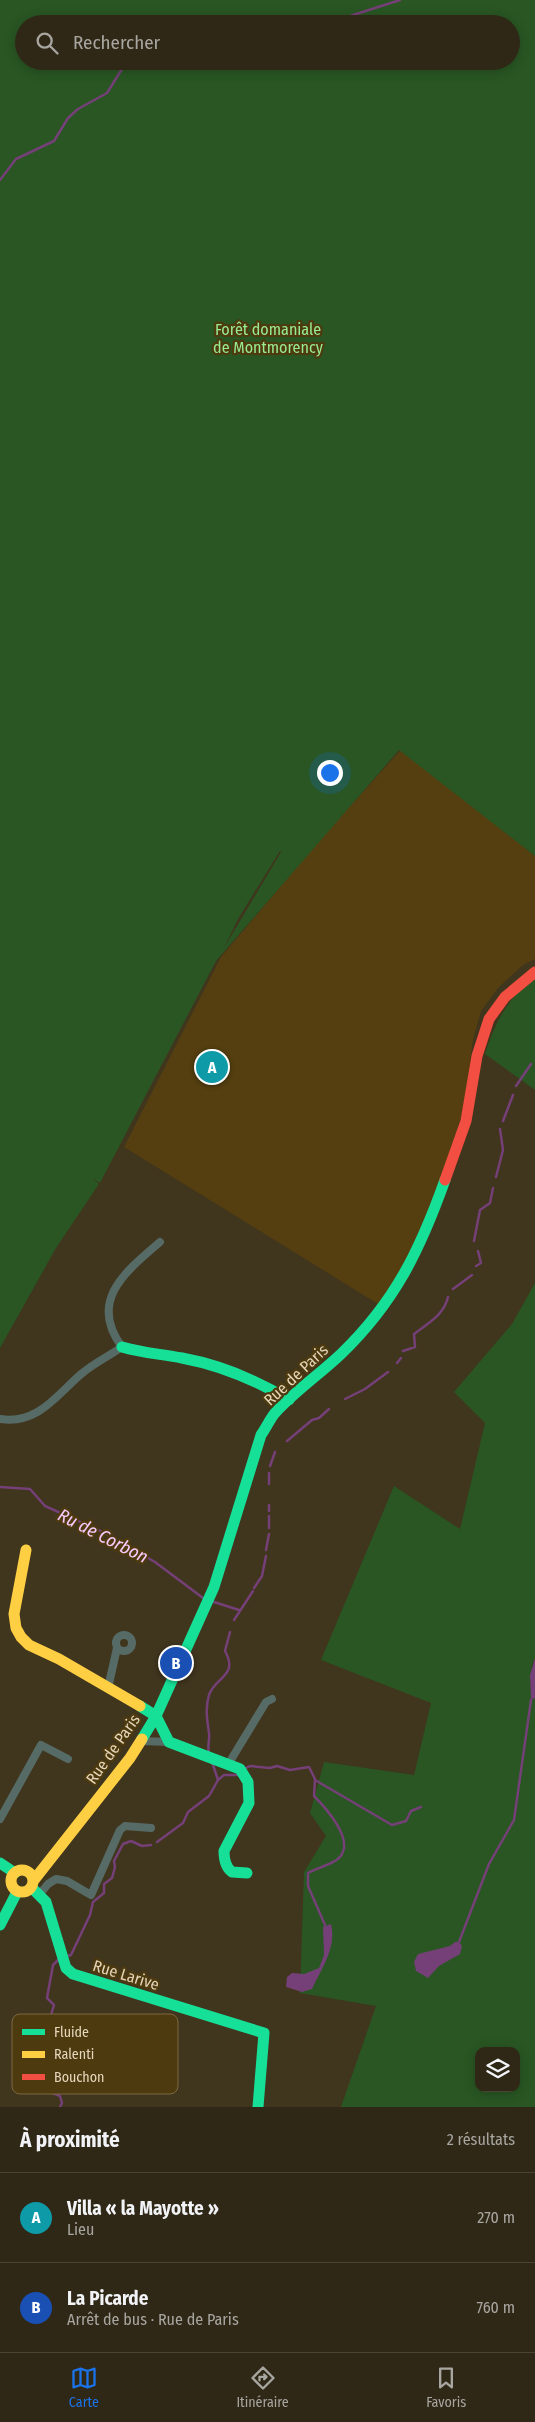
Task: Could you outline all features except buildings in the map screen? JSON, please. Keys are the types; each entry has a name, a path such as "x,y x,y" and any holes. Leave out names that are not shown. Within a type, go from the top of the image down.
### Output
{"main road":[{"name":"Rue de Paris","path":"33,1884 48,1859 130,1758 156,1716 214,1587 258,1440 276,1413 342,1354 370,1323 410,1264 427,1231 466,1121 477,1056 489,1019 505,997 535,972"},
{"path":"122,1347 136,1352 181,1358 222,1368 265,1384 289,1400"},
{"path":"26,1550 14,1614 18,1632 29,1645 59,1659 156,1716 169,1742 229,1763 240,1769 248,1782 250,1792 249,1803 224,1850 224,1859 225,1868 232,1874 247,1873"},
{"path":"0,1863 14,1873"},
{"path":"20,1870 33,1884 24,1893 17,1892 11,1883 14,1873 20,1870"},
{"name":"Rue Larive","path":"33,1884 46,1902 66,1968 73,1974 90,1981 264,2033 258,2107"},
{"path":"0,1925 17,1892"}],"street":[{"path":"0,1419 17,1421 44,1409 82,1373 122,1347 109,1324 109,1305 112,1293 137,1262 160,1242"},
{"path":"108,1688 117,1648"},
{"path":"229,1763 266,1702 272,1699"},
{"path":"141,1741 169,1742"},
{"path":"0,1819 41,1745 68,1759"},
{"path":"33,1884 48,1884 56,1879 67,1881 91,1895 120,1830 125,1826 131,1825 151,1828"}],"shaded area":[{"path":"420,733 448,787 535,856 535,959 523,965 498,988 481,1011 473,1040 464,1107 422,1232 409,1258 378,1304 124,1147 221,957 318,842 397,754"},
{"path":"535,1658 535,1698 531,1700 530,1675"},
{"path":"331,1924 332,1941 330,1950 312,1989 302,1992 286,1987 287,1977 292,1973 304,1974 319,1968 324,1955 323,1927"},
{"path":"455,1942 459,1942 462,1946 460,1954 439,1966 428,1978 416,1971 414,1962 418,1954 450,1946"}],"green space":[{"name":"Forêt domaniale de Montmorency","path":"0,0 535,0 535,856 399,750 216,961 100,1183 92,1178 99,1184 56,1248 0,1348","holes":["281,852 224,948 238,919"]},
{"path":"535,978 535,1090 485,1054 493,1031 504,1011 517,993"},
{"path":"535,1283 535,1658 530,1684 532,1700 535,1698 535,2107 341,2107 376,2006 300,1993 304,1872 326,1836 310,1813 324,1762 414,1775 431,1703 321,1660 394,1486 460,1529 485,1423 454,1392 512,1324"}],"waterway":[{"path":"353,15 400,0"},
{"path":"0,180 16,159 54,141 68,118 78,109 107,93 121,70"},
{"path":"516,1086 531,1064"},
{"path":"503,1121 513,1095"},
{"path":"496,1177 503,1150 500,1129"},
{"path":"474,1241 480,1210 490,1203 493,1188"},
{"path":"476,1266 481,1263 478,1251"},
{"path":"453,1289 472,1275"},
{"path":"403,1351 415,1347 414,1334 439,1314 448,1297"},
{"path":"397,1363 401,1358"},
{"path":"345,1399 365,1389 388,1372"},
{"path":"287,1441 312,1420 319,1418 329,1409"},
{"path":"270,1466 275,1452"},
{"path":"269,1473 269,1484"},
{"name":"Ru de Corbon","path":"0,1487 30,1489 45,1506 107,1534 155,1562 203,1598"},
{"path":"269,1505 269,1511"},
{"path":"269,1516 269,1528"},
{"path":"266,1550 269,1534"},
{"path":"254,1588 262,1576 266,1556"},
{"path":"234,1620 253,1591"},
{"name":"Ru de Corbon","path":"214,1602 239,1610"},
{"name":"Ru de Corbon","path":"209,1753 207,1705 212,1689 228,1671 229,1659 225,1651 230,1632"},
{"path":"459,1942 489,1864 514,1820 531,1700"},
{"name":"Ru de Corbon","path":"157,1842 183,1823 188,1812 209,1796 218,1780 212,1762"},
{"path":"246,1768 250,1766 270,1768 277,1766 290,1770 309,1767 315,1779 314,1796 336,1823 343,1839 344,1847 340,1857 332,1863 308,1873 308,1886 325,1925"},
{"path":"218,1780 224,1775 238,1775"},
{"path":"315,1780 392,1825 406,1821 411,1811 421,1807"},
{"name":"Ru de Corbon","path":"67,1956 71,1955 90,1915 93,1902 104,1893 104,1884 112,1878 115,1867 114,1861 123,1844 131,1841 142,1846 151,1845"},
{"name":"Ru de Corbon","path":"51,2014 54,2005 47,1998 53,1965 59,1959"},
{"path":"55,2094 60,2096 62,2103 60,2107"}],"traffic: fast":[{"path":"142,1739 156,1716 214,1587 261,1435 275,1413 341,1354 377,1315 404,1274 426,1229 445,1180"},
{"path":"122,1347 182,1358 224,1369 264,1386 289,1400"},
{"path":"140,1706 156,1716 169,1742 240,1769 248,1782 249,1803 224,1854 226,1865 232,1872 247,1873"},
{"path":"0,1863 15,1873"},
{"path":"32,1888 46,1902 66,1968 73,1974 264,2033 258,2107"},
{"path":"0,1925 17,1892"}],"traffic: slow":[{"path":"26,1550 14,1614 16,1628 21,1637 29,1645 59,1659 140,1706"},
{"path":"34,1880 130,1758 142,1739"},
{"path":"18,1870 26,1870 33,1877 33,1881 33,1885 26,1892 18,1892 11,1885 11,1877 18,1870"}],"traffic: jam":[{"path":"445,1180 466,1121 477,1056 489,1019 505,997 535,972"}],"place":[{"name":"Villa « la Mayotte »","path":"212,1067"},
{"name":"La Picarde","path":"176,1663"}]}
